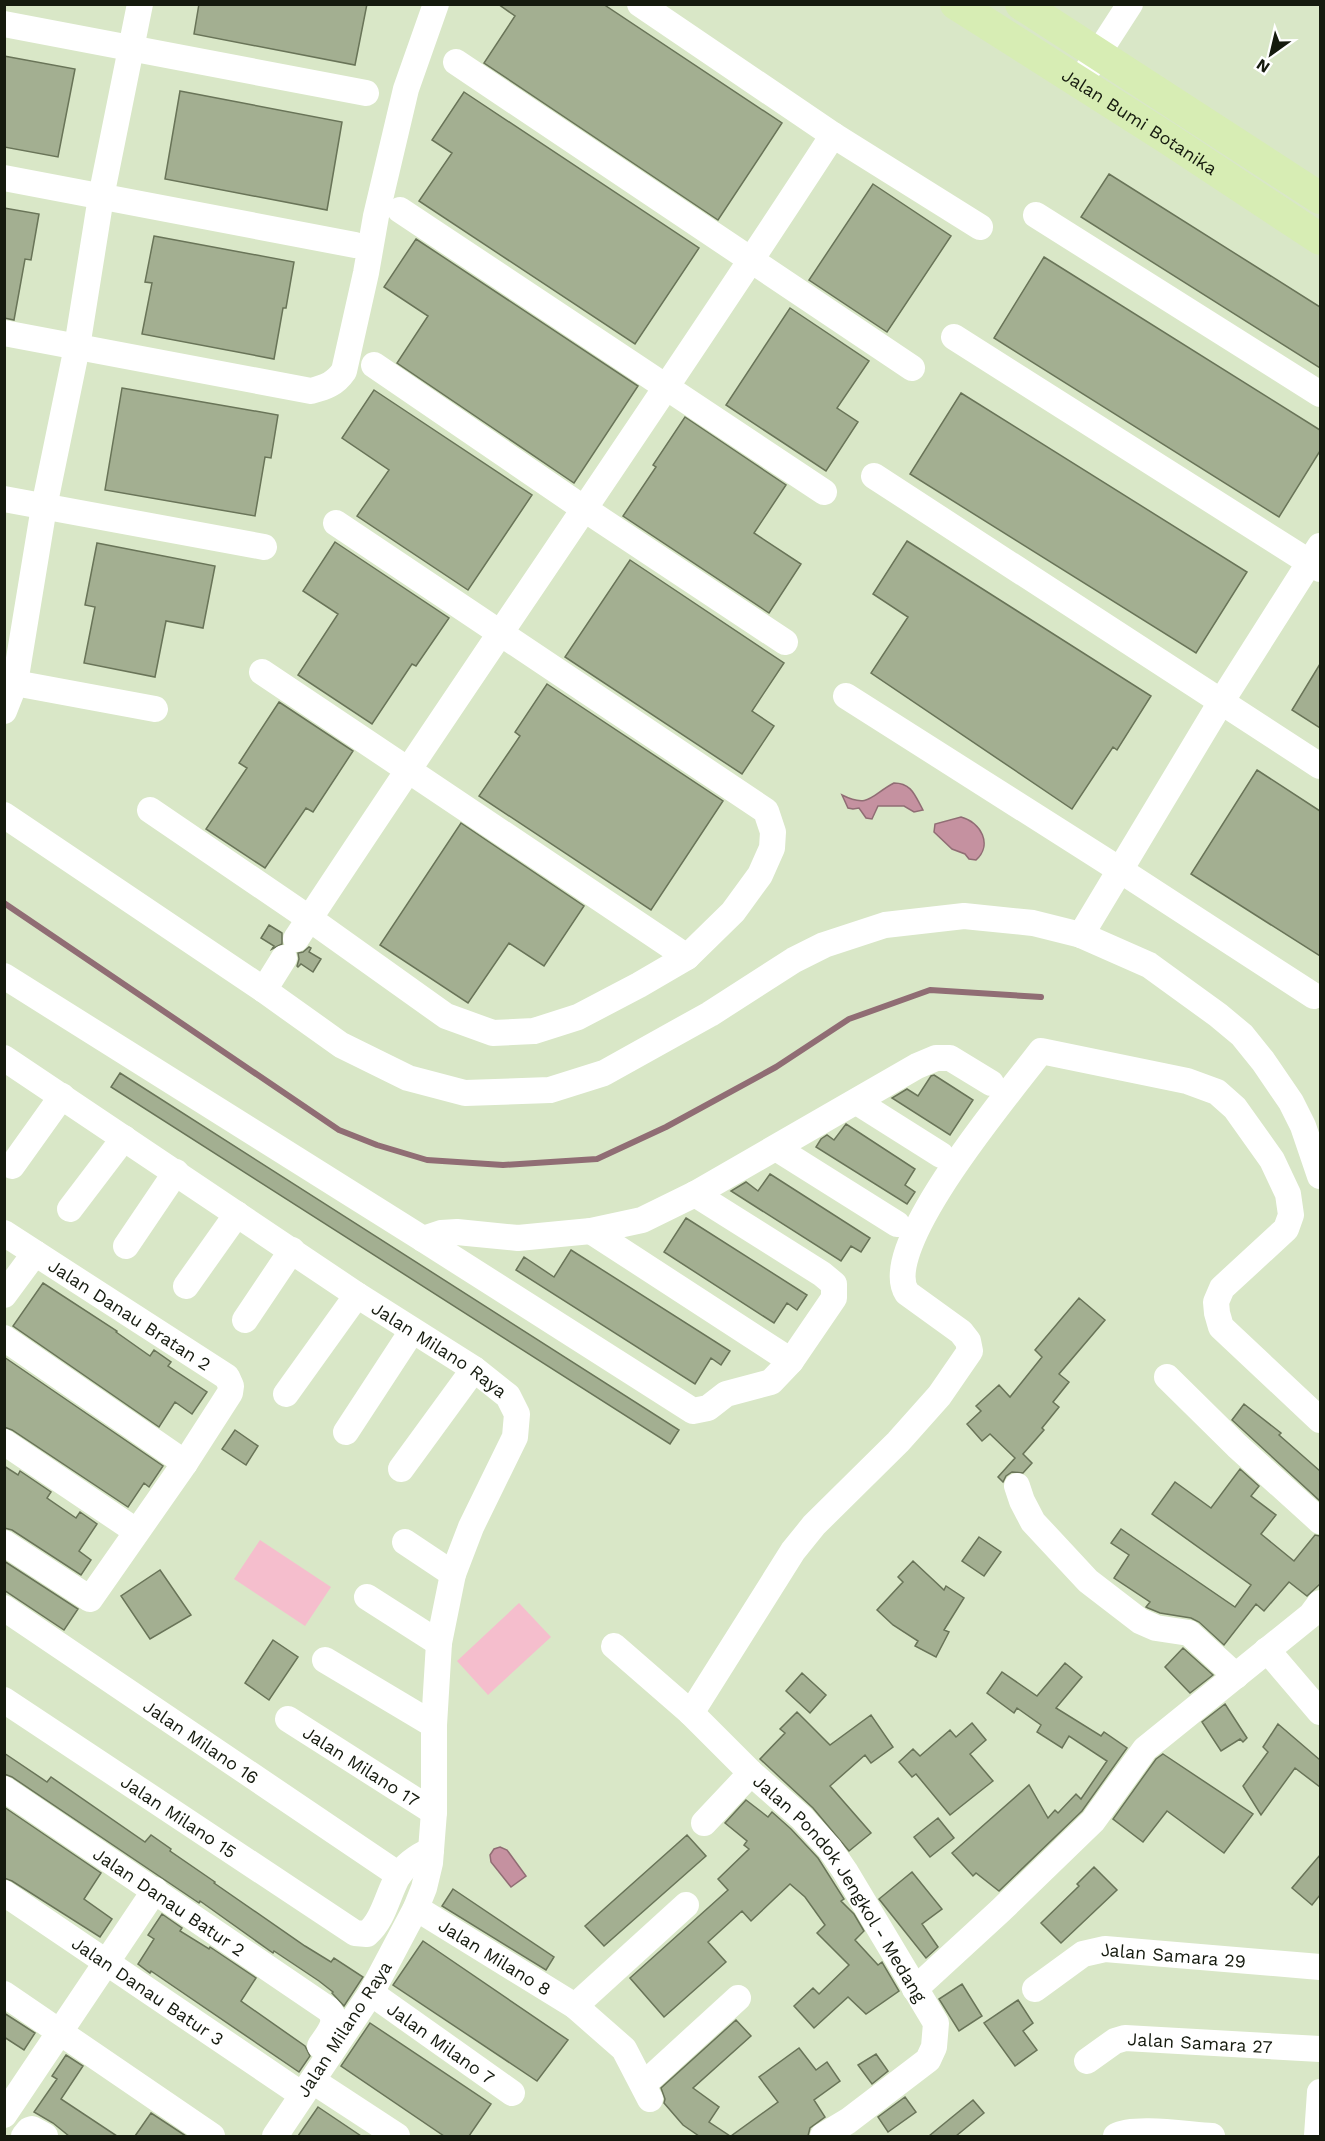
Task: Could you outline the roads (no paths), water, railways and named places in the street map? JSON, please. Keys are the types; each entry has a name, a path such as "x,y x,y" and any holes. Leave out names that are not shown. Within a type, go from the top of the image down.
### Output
{"main road":[{"name":"Jalan Bumi Botanika","path":"956,4 1320,239"},
{"name":"Jalan Bumi Botanika","path":"1021,4 1320,198"}],"street":[{"path":"4,711 77,347 101,197 140,4"},
{"path":"4,333 311,391 329,386 338,380 344,371 376,216 406,89 436,4"},
{"path":"640,4 833,135 980,227"},
{"path":"1079,83 1130,4"},
{"path":"4,24 366,93"},
{"path":"456,62 912,368"},
{"path":"264,990 583,508 668,387 833,135"},
{"path":"4,178 355,245"},
{"path":"400,210 824,492"},
{"path":"1036,215 1320,394"},
{"path":"954,337 1317,559 1221,702 1081,935"},
{"path":"374,365 785,642"},
{"path":"874,476 1320,766"},
{"path":"4,499 264,547"},
{"path":"150,810 297,939 446,1016 493,1033 534,1031 578,1017 687,957 732,912 760,875 772,848 772,832 766,812 336,523"},
{"path":"262,672 687,957"},
{"path":"10,682 155,709"},
{"path":"846,696 1314,996"},
{"path":"4,815 264,990 340,1045 408,1078 465,1093 550,1090 604,1073 710,1014 794,960 824,945 885,925 964,916 1033,923 1081,935 1149,965 1242,1035 1291,1102 1303,1126 1320,1176"},
{"path":"4,976 693,1411 708,1408 726,1394 771,1382 791,1361 834,1298 834,1284 822,1274 695,1194"},
{"path":"691,1713 794,1551 814,1525 898,1442 939,1396 970,1351 969,1341 962,1332 907,1293 902,1286 901,1274 906,1251 938,1190 1041,1051 1187,1081 1216,1092 1235,1108 1272,1160 1288,1194 1291,1215 1286,1229 1222,1288 1216,1302 1217,1313 1221,1327 1320,1420"},
{"name":"Jalan Milano Raya","path":"5,1058 357,1295 474,1369 508,1396 517,1413 515,1437 471,1527 453,1574 439,1643 434,1725 434,1812 430,1863 416,1908 371,1993 302,2085 275,2136"},
{"path":"423,1239 441,1233 457,1232 518,1238 591,1231 642,1220 695,1194 936,1058 950,1058 991,1083"},
{"path":"12,1166 62,1096"},
{"path":"857,1102 941,1155"},
{"path":"70,1209 124,1138"},
{"path":"776,1148 897,1224"},
{"path":"126,1246 176,1172"},
{"path":"186,1286 237,1214"},
{"path":"591,1231 791,1361"},
{"name":"Jalan Danau Bratan 2","path":"4,1233 226,1377 231,1386 230,1393 184,1462"},
{"path":"244,1320 292,1250"},
{"path":"4,1295 35,1253"},
{"path":"286,1394 357,1295"},
{"path":"346,1431 412,1331"},
{"path":"4,1338 184,1462 90,1599 4,1543"},
{"path":"401,1470 474,1369"},
{"path":"1167,1377 1237,1446 1320,1521"},
{"path":"4,1442 136,1531"},
{"path":"1017,1486 1033,1522 1088,1581 1140,1621 1156,1628 1189,1633 1236,1676"},
{"path":"405,1542 453,1574"},
{"path":"367,1597 439,1643"},
{"path":"915,1989 1093,1821 1145,1749 1311,1615 1320,1603"},
{"name":"Jalan Milano 16","path":"4,1608 399,1875"},
{"name":"Jalan Pondok Jengkol - Medang","path":"614,1646 691,1713 751,1773 802,1818 830,1849 846,1871 936,2023 934,2047 928,2060 853,2129 823,2136"},
{"path":"1267,1650 1320,1712"},
{"path":"325,1660 434,1725"},
{"name":"Jalan Milano 15","path":"4,1700 355,1933 367,1934 376,1925 399,1875"},
{"name":"Jalan Milano 17","path":"288,1719 434,1812"},
{"path":"704,1823 751,1773"},
{"name":"Jalan Danau Batur 2","path":"4,1789 155,1890 333,2014 335,2020 333,2027 302,2085"},
{"path":"399,1875 416,1857 431,1850"},
{"path":"4,2115 155,1890"},
{"name":"Jalan Danau Batur 3","path":"4,1893 302,2085 397,2136"},
{"path":"575,2006 686,1905"},
{"name":"Jalan Milano 8","path":"416,1908 575,2006 624,2049 647,2091 738,1998"},
{"name":"Jalan Samara 29","path":"1035,1989 1083,1954 1105,1949 1320,1967"},
{"name":"Jalan Milano 7","path":"371,1993 512,2093"},
{"path":"4,1994 212,2136"},
{"name":"Jalan Samara 27","path":"1087,2061 1115,2041 1125,2038 1320,2049"},
{"path":"260,2136 302,2085"},
{"path":"1317,2136 1320,2092"},
{"path":"24,2136 32,2129 45,2136"},
{"path":"1116,2136 1136,2131 1212,2136"}],"waterway":[{"path":"4,903 339,1130 377,1145 427,1160 503,1165 597,1159 666,1127 776,1067 849,1019 930,990 1041,997"}]}
